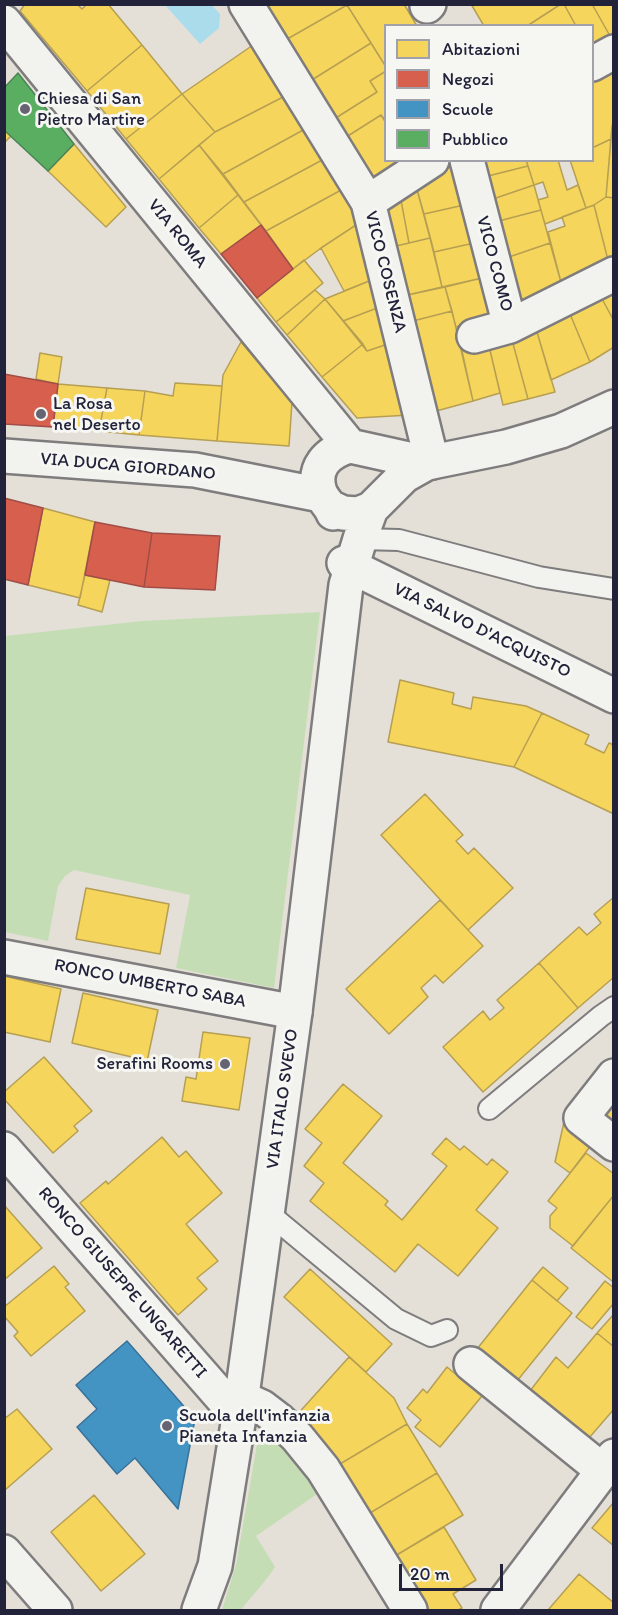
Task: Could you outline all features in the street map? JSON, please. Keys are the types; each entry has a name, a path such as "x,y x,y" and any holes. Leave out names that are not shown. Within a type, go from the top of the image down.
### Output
{"street":[{"name":"VICO COSENZA","path":"246,4 368,202 430,463"},
{"name":"VIA ROMA","path":"4,22 357,448"},
{"path":"594,63 614,52"},
{"path":"368,202 429,162"},
{"name":"VICO COMO","path":"468,162 510,326 614,274"},
{"path":"474,336 510,326"},
{"path":"326,501 343,513 358,514 377,503 404,476 430,463 506,447 561,431 614,407"},
{"path":"350,563 341,534 318,482 320,468 327,457 337,450 357,448 430,463"},
{"path":"350,563 386,484 384,469 376,457 357,448"},
{"name":"VIA DUCA GIORDANO","path":"4,456 195,470 326,501"},
{"name":"VIA SALVO D'ACQUISTO","path":"350,563 614,696"},
{"name":"VIA ITALO SVEVO","path":"199,1611 215,1566 241,1408 295,1012 350,563"},
{"name":"RONCO UMBERTO SABA","path":"4,957 295,1012"},
{"path":"614,1076 581,1118 614,1144"},
{"name":"RONCO GIUSEPPE UNGARETTI","path":"4,1149 241,1408"},
{"path":"471,1364 608,1463 498,1611"},
{"path":"241,1408 262,1407 297,1437 323,1469 410,1611"},
{"path":"4,1552 55,1611"}],"lane":[{"path":"350,563 399,540 539,577 614,589"},
{"path":"489,1109 614,1007"},
{"path":"267,1212 396,1319 431,1336 447,1330"}],"green space":[{"path":"320,612 274,988 176,968 190,895 74,870 65,876 58,886 48,941 5,932 5,636 142,621"},
{"path":"267,1428 274,1431 320,1492 256,1536 275,1567 241,1610 222,1610 236,1565 259,1433"}],"water":[{"path":"165,5 212,5 220,14 219,28 200,44"}],"building: Abitazioni":[{"path":"25,4 77,4 82,9 87,4 108,4 142,45 87,91 20,11"},
{"path":"260,4 347,4 347,5 282,42"},
{"path":"404,4 416,24 384,24 384,64 347,5"},
{"path":"471,4 561,4 530,24 483,24"},
{"path":"564,4 575,24 530,24"},
{"path":"564,4 592,4 610,36 594,45 594,24 575,24"},
{"path":"592,4 614,4 614,34 610,36"},
{"path":"347,5 371,43 307,83 282,42"},
{"path":"371,43 384,64 384,72 370,81 377,92 331,121 307,83"},
{"path":"142,45 182,94 126,139 87,91"},
{"path":"253,45 285,96 215,132 182,94"},
{"path":"614,66 614,111 611,139 594,147 594,78"},
{"path":"384,72 384,119 381,115 343,139 331,121 377,92 370,81"},
{"path":"182,94 215,132 159,179 126,139"},
{"path":"285,96 305,129 223,174 199,145 215,132"},
{"path":"381,115 384,120 384,162 400,162 401,164 370,183 343,139"},
{"path":"612,126 614,126 614,198 606,197"},
{"path":"305,129 324,159 244,202 223,174"},
{"path":"4,130 11,136 4,143"},
{"path":"611,139 606,197 586,208 571,162 594,162 594,147"},
{"path":"74,144 126,207 106,227 48,171"},
{"path":"199,145 238,195 199,228 159,179"},
{"path":"324,159 343,189 266,231 244,202"},
{"path":"480,162 527,162 528,166 484,177"},
{"path":"527,162 559,162 567,190 578,185 586,208 545,224 538,200 548,197 543,182 534,185"},
{"path":"454,165 464,205 424,214 416,186"},
{"path":"528,166 534,185 490,200 484,177"},
{"path":"534,185 541,210 495,222 490,200"},
{"path":"416,186 430,238 409,243 400,195"},
{"path":"343,189 362,221 293,269 266,231"},
{"path":"238,195 261,225 221,254 199,228"},
{"path":"400,195 409,243 392,247 383,203"},
{"path":"606,197 614,198 614,261 609,264 594,205"},
{"path":"464,205 474,243 434,252 424,214"},
{"path":"594,205 609,264 562,286 548,232 565,226 562,217"},
{"path":"541,210 550,243 506,258 495,222"},
{"path":"357,224 379,277 344,291 321,248"},
{"path":"430,238 442,287 403,296 392,247"},
{"path":"474,243 482,278 442,287 434,252"},
{"path":"550,243 562,286 518,308 506,258"},
{"path":"304,260 323,283 276,322 257,298"},
{"path":"379,277 385,305 343,321 325,299"},
{"path":"482,278 494,317 456,327 445,287"},
{"path":"445,287 452,311 409,322 403,296"},
{"path":"315,290 325,299 287,335 276,322"},
{"path":"614,291 614,321 601,297"},
{"path":"601,297 614,321 614,347 590,362 570,314"},
{"path":"325,299 363,344 322,377 287,335"},
{"path":"385,305 394,342 367,351 343,321"},
{"path":"452,311 473,401 429,413 409,322"},
{"path":"570,314 590,362 551,380 537,332"},
{"path":"537,332 555,392 528,399 512,340"},
{"path":"512,340 528,399 503,405 489,346"},
{"path":"241,342 292,402 289,446 217,441 223,375"},
{"path":"394,342 410,415 357,418 322,377 363,344 367,351"},
{"path":"489,346 500,393 473,401 462,351"},
{"path":"40,353 62,357 58,384 36,379"},
{"path":"175,383 222,386 217,441 139,435 145,391 173,396"},
{"path":"58,384 107,388 99,431 53,427"},
{"path":"107,388 145,391 139,435 99,431"},
{"path":"43,508 95,522 80,598 28,585"},
{"path":"85,575 110,580 102,612 78,605"},
{"path":"400,680 454,693 452,704 471,709 473,697 526,706 542,713 514,767 388,742"},
{"path":"542,713 589,735 585,744 604,753 609,743 614,745 614,814 514,767"},
{"path":"425,794 463,835 456,841 468,854 474,848 513,888 468,930 381,835"},
{"path":"86,888 169,904 160,954 76,939"},
{"path":"614,897 614,977 578,1008 539,963 579,927 587,935 601,923 594,914"},
{"path":"440,900 483,946 443,983 435,975 421,988 428,997 389,1034 346,989"},
{"path":"539,963 578,1008 483,1092 443,1047 483,1011 490,1020 504,1008 497,1000"},
{"path":"4,976 61,989 50,1042 4,1032"},
{"path":"83,993 158,1010 146,1066 134,1064 136,1058 72,1043"},
{"path":"203,1032 250,1038 239,1110 182,1101 186,1077 196,1079"},
{"path":"44,1057 92,1111 74,1126 78,1131 53,1153 4,1099 4,1092"},
{"path":"343,1084 382,1116 343,1163 388,1201 385,1205 402,1220 447,1166 432,1154 446,1138 460,1150 464,1146 487,1165 492,1159 508,1172 476,1210 498,1228 458,1276 418,1244 395,1272 310,1201 324,1183 304,1166 322,1143 305,1129"},
{"path":"614,1102 614,1122 604,1114"},
{"path":"564,1122 592,1144 570,1173 555,1162"},
{"path":"162,1137 179,1157 186,1151 222,1193 186,1224 218,1261 197,1278 207,1289 178,1315 80,1203 106,1181 108,1184"},
{"path":"586,1153 614,1174 614,1195 573,1246 550,1228 550,1216 557,1208 548,1201"},
{"path":"614,1195 614,1279 612,1281 571,1248"},
{"path":"4,1205 42,1248 4,1280"},
{"path":"54,1266 69,1284 65,1287 85,1311 31,1356 14,1336 18,1332 4,1316 4,1307"},
{"path":"543,1267 568,1288 557,1301 532,1280"},
{"path":"310,1269 392,1344 366,1372 284,1297"},
{"path":"532,1280 572,1313 517,1381 477,1349"},
{"path":"605,1281 614,1288 614,1303 592,1329 576,1317"},
{"path":"614,1314 614,1347 597,1333"},
{"path":"597,1333 614,1347 614,1409 589,1438 530,1391 556,1357 568,1368"},
{"path":"349,1357 394,1398 407,1424 340,1464 326,1444 295,1417"},
{"path":"447,1367 482,1396 440,1447 415,1427 421,1420 407,1408 423,1389 427,1393"},
{"path":"17,1409 52,1449 5,1490 4,1419"},
{"path":"407,1424 437,1473 370,1513 340,1464"},
{"path":"437,1473 463,1515 395,1556 370,1513"},
{"path":"94,1495 145,1554 101,1591 51,1532"},
{"path":"614,1502 614,1546 592,1528"},
{"path":"444,1527 476,1580 453,1594 462,1608 429,1610 395,1556"},
{"path":"579,1574 614,1603 614,1610 548,1610"}],"building: Negozi":[{"path":"261,225 293,269 257,298 221,254"},
{"path":"4,374 58,384 53,427 4,424"},
{"path":"4,498 43,508 28,585 4,579"},
{"path":"95,522 152,533 144,587 85,575"},
{"path":"152,533 220,536 215,590 144,587"}],"building: Scuole":[{"path":"127,1341 195,1419 178,1509 135,1458 117,1474 77,1427 97,1409 76,1385"}],"building: Pubblico":[{"name":"Chiesa di San Pietro Martire","path":"18,73 74,144 48,171 4,130 4,88"}],"place":[{"name":"Chiesa di San Pietro Martire","path":"25,109"},
{"name":"La Rosa nel Deserto","path":"41,414"},
{"name":"Serafini Rooms","path":"225,1064"},
{"name":"Scuola dell'infanzia Pianeta Infanzia","path":"167,1426"}]}
